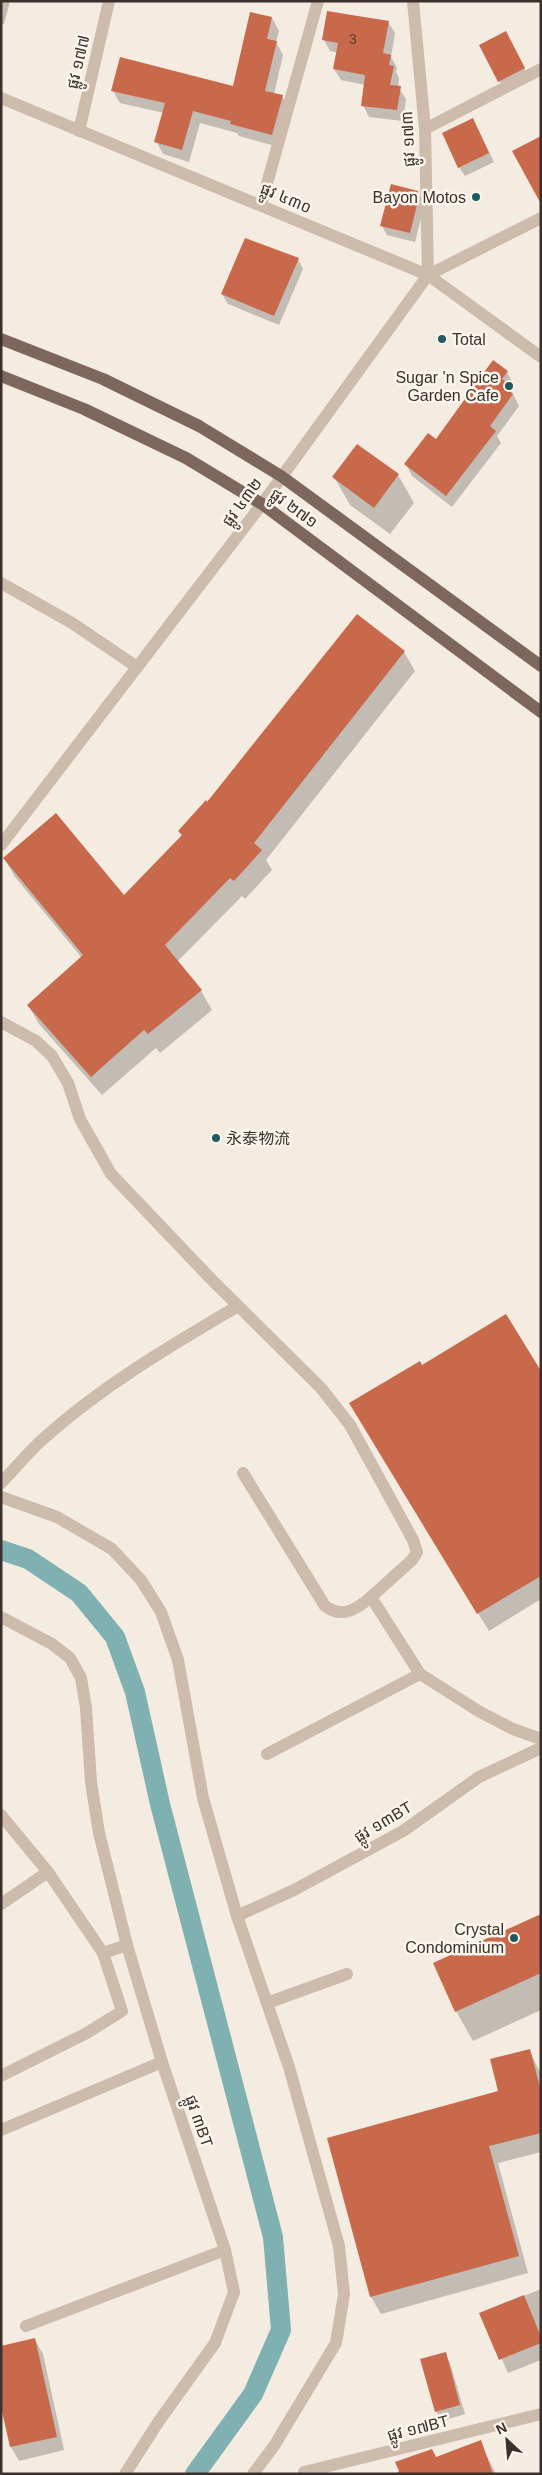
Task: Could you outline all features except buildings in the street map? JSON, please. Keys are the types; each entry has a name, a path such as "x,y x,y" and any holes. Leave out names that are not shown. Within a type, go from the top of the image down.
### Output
{"main road":[{"name":"ផ្លូវ ២៧១","path":"1,340 102,379 181,417 281,476 541,666"},
{"name":"ផ្លូវ ២៧១","path":"1,376 84,409 186,458 262,504 541,712"}],"street":[{"name":"ផ្លូវ ១៧៧","path":"79,130 109,1"},
{"path":"261,205 318,1"},
{"name":"ផ្លូវ ១៧៣","path":"413,1 425,129 428,275"},
{"path":"425,129 541,69"},
{"name":"ផ្លូវ ៤៣០","path":"1,98 428,275 541,357"},
{"name":"ផ្លូវ ៤៣២","path":"1,845 262,504 428,275 541,218"},
{"path":"1,583 72,623 137,668"},
{"path":"1,1022 36,1041 52,1056 68,1083 80,1119 111,1174 238,1306 321,1388 350,1425 413,1540 417,1552 412,1560 356,1609 341,1613 333,1612 325,1606 243,1473"},
{"path":"1,1483 43,1439 93,1399 152,1357 238,1306"},
{"path":"1,1498 57,1517 112,1549 141,1580 162,1612 178,1660 203,1798 237,1916 288,2067 339,2246 344,2294 336,2343 274,2446 253,2474"},
{"path":"371,1597 420,1674 480,1712 541,1739"},
{"name":"ផ្លូវ ៣BT","path":"1,1617 52,1644 70,1658 81,1678 86,1708 91,1782 99,1833 127,1945 162,2062 225,2250 234,2292 215,2343 153,2429 125,2474"},
{"path":"267,1754 420,1674"},
{"name":"ផ្លូវ ១៣BT","path":"237,1916 294,1890 403,1831 479,1777 541,1748"},
{"path":"1,1815 48,1872 103,1953 122,2011 85,2034 1,2076"},
{"path":"1,1904 48,1872"},
{"path":"103,1953 127,1945"},
{"path":"267,2003 347,1974"},
{"path":"1,2130 162,2062"},
{"path":"26,2326 225,2250"},
{"name":"ផ្លូវ ១៧BT","path":"304,2472 541,2414"}],"waterway":[{"path":"1,1550 28,1559 79,1593 115,1637 135,1692 160,1804 273,2237 281,2330 253,2394 195,2474"}],"place":[{"name":"Bayon Motos","path":"476,197"},
{"name":"Total","path":"442,339"},
{"name":"Sugar 'n Spice Garden Cafe","path":"509,386"},
{"name":"永泰物流","path":"216,1138"},
{"name":"Crystal Condominium","path":"514,1938"}]}
